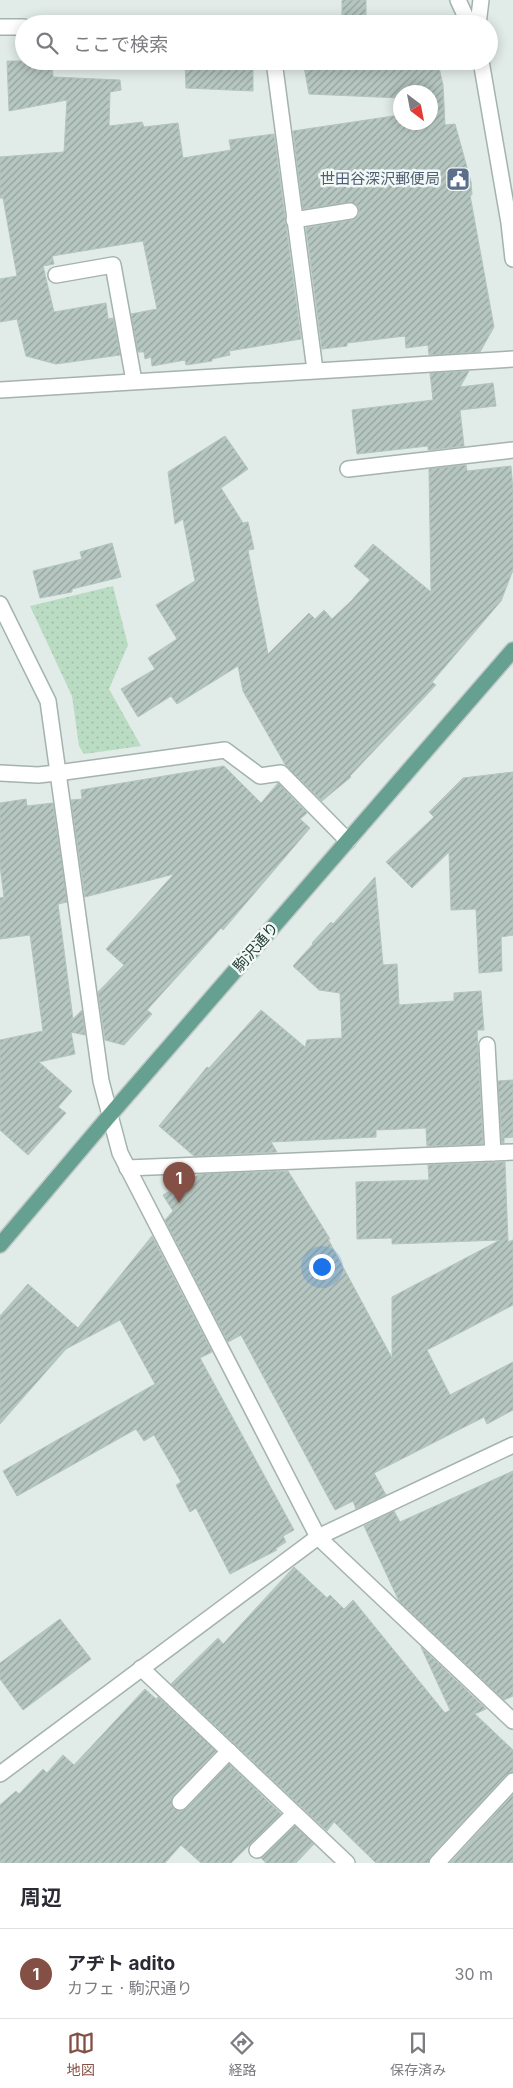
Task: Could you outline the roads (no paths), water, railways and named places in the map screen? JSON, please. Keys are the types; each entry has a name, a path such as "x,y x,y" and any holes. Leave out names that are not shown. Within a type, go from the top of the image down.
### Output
{"main road":[{"name":"駒沢通り","path":"0,1246 110,1115 513,650"}],"street":[{"path":"458,0 465,15"},
{"path":"479,15 481,0"},
{"path":"0,27 15,27"},
{"path":"275,70 315,370"},
{"path":"483,70 509,223 513,259"},
{"path":"294,220 350,211"},
{"path":"56,274 113,265 134,381"},
{"path":"0,390 513,358"},
{"path":"348,469 513,450"},
{"path":"0,604 48,701 101,1082 120,1153 318,1537 510,1713"},
{"path":"0,773 57,773 224,750 260,776 281,774 348,841"},
{"path":"487,1045 492,1153"},
{"path":"127,1168 513,1152"},
{"path":"0,1774 318,1537 513,1445"},
{"path":"141,1668 347,1863"},
{"path":"180,1802 229,1751"},
{"path":"437,1863 513,1781"},
{"path":"257,1850 294,1814"}],"place":[{"name":"世田谷深沢郵便局","path":"458,179"},
{"name":"アヂト adito","path":"179,1203"}]}
